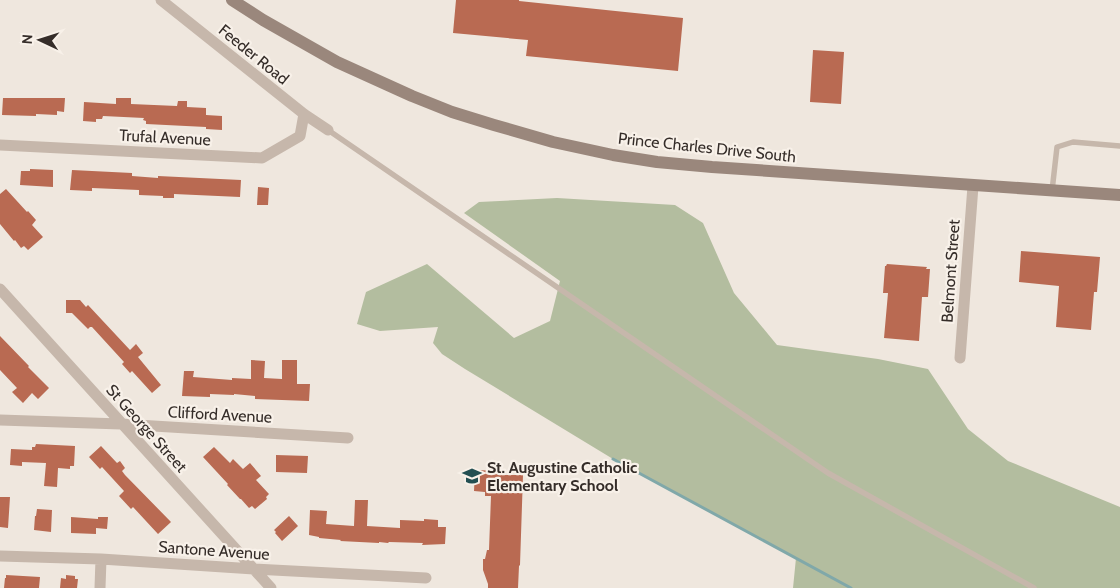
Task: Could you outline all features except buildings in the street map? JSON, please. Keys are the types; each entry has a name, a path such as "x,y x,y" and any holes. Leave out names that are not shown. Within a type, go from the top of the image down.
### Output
{"main road":[{"name":"Prince Charles Drive South","path":"232,0 337,62 412,96 469,117 552,142 657,162 1120,195"}],"street":[{"name":"Feeder Road","path":"161,0 304,114 328,130"},
{"name":"Trufal Avenue","path":"0,145 262,158 300,136 304,114"},
{"name":"Belmont Street","path":"960,358 973,186"},
{"name":"St George Street","path":"0,289 271,588"},
{"name":"Clifford Avenue","path":"0,420 121,424 348,438"},
{"name":"Santone Avenue","path":"0,556 101,559 426,578"},
{"path":"100,588 101,559"}],"lane":[{"path":"328,130 828,473 1034,588"},
{"path":"1052,191 1057,147 1073,142 1120,146"}],"green space":[{"path":"557,198 675,205 703,223 734,293 777,345 878,359 928,369 968,429 1008,461 1120,507 1120,588 793,588 796,558 613,459 465,369 442,354 433,343 438,327 380,331 357,324 366,292 427,264 514,338 550,321 560,281 464,213 479,202"}],"waterway":[{"path":"613,459 851,588"}],"place":[{"name":"St. Augustine Catholic Elementary School","path":"472,476"}]}
